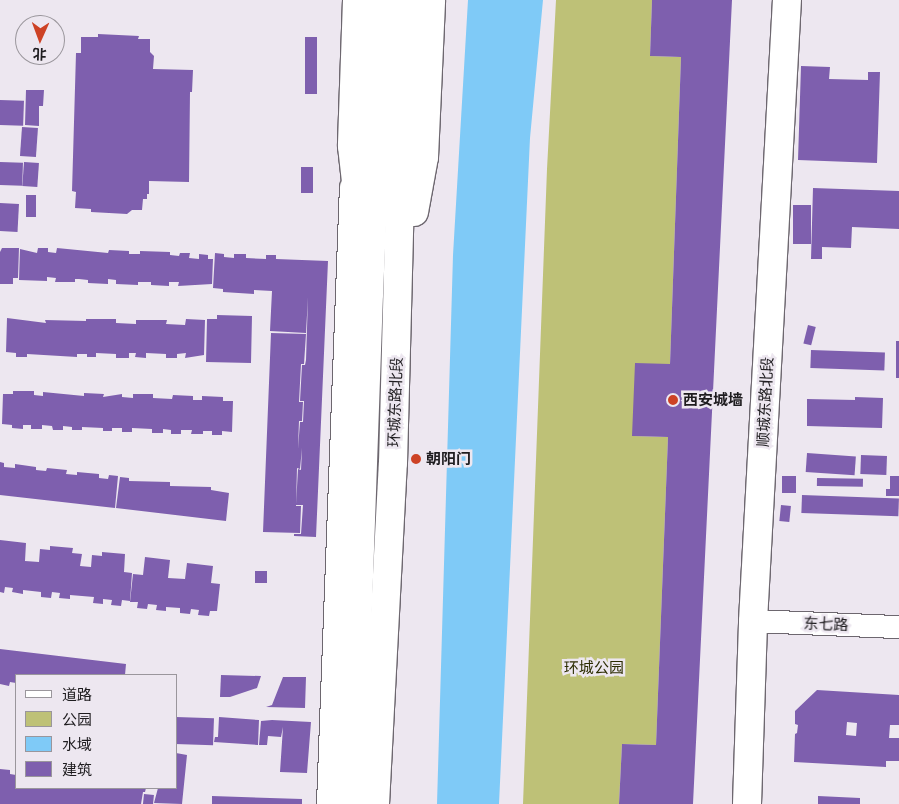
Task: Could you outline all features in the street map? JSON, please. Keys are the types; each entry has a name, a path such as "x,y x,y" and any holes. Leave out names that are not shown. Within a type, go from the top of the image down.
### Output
{"main road":[{"path":"357,0 352,146 369,294"},
{"name":"环城东路北段","path":"351,804 369,294 382,0"},
{"name":"环城东路北段","path":"374,804 393,463 399,292 405,0"},
{"path":"399,292 424,157 431,0"},
{"name":"顺城东路北段","path":"747,804 753,621 787,0"}],"street":[{"path":"328,804 352,146"},
{"name":"东七路","path":"753,621 899,627"}],"green space":[{"name":"环城公园","path":"556,0 652,0 650,56 681,57 670,364 633,436 668,437 656,745 622,744 619,804 523,804 547,169"}],"water":[{"path":"468,0 543,0 530,138 499,804 437,804 453,255"}],"building":[{"name":"西安城墙","path":"652,0 732,0 693,804 619,804 622,744 656,745 668,437 632,436 635,363 670,364 681,57 650,56"},
{"path":"98,34 139,36 138,39 150,39 150,52 154,56 153,69 193,70 192,92 190,92 189,182 149,181 149,194 147,194 147,199 143,199 142,210 132,210 127,214 91,212 91,209 75,208 76,192 72,191 76,53 81,53 81,37 98,37"},
{"path":"305,37 317,37 317,94 305,94"},
{"path":"801,66 830,67 829,79 868,80 868,72 880,72 877,163 798,160"},
{"path":"26,90 44,90 43,106 39,106 39,126 25,125"},
{"path":"0,100 24,101 23,126 0,125"},
{"path":"22,127 38,128 36,157 20,156"},
{"path":"0,162 23,163 22,186 0,185"},
{"path":"24,162 39,163 37,187 22,186"},
{"path":"301,167 313,167 313,193 301,193"},
{"path":"813,188 899,191 899,229 852,227 851,248 822,247 822,259 811,259"},
{"path":"26,195 36,195 36,217 26,217"},
{"path":"0,203 19,204 18,232 0,231"},
{"path":"793,205 811,205 811,244 793,244"},
{"path":"2,248 19,248 18,278 13,278 13,284 0,284 0,252"},
{"path":"38,248 48,248 48,252 56,253 57,248 108,253 109,250 129,251 129,254 140,254 140,251 170,252 170,255 179,256 180,253 190,253 189,258 199,259 199,254 208,255 208,259 213,259 212,284 178,286 179,282 169,282 169,286 151,285 151,282 138,282 138,285 116,284 116,280 108,279 108,284 88,283 88,280 79,279 75,279 75,282 55,282 56,278 47,277 47,281 19,280 20,249 37,253"},
{"path":"215,253 224,254 224,257 234,258 234,254 246,254 246,258 266,259 266,255 276,255 276,259 328,261 316,537 294,536 294,534 301,534 303,505 296,505 301,506 300,533 263,532 271,333 306,334 304,364 301,364 299,402 303,402 302,421 299,421 298,449 300,422 303,422 304,401 300,401 302,365 305,365 306,360 308,297 306,333 270,331 272,291 254,290 254,294 223,292 223,289 213,288","holes":["302,448 301,470 298,469 296,504 297,468 300,469"]},
{"path":"217,315 252,316 251,363 206,362 207,319 217,319"},
{"path":"7,318 46,323 45,320 86,321 86,319 116,319 116,323 136,324 136,320 167,320 166,324 185,325 186,319 205,320 204,355 185,358 186,353 177,354 177,358 166,358 166,354 146,353 146,358 135,357 136,353 129,353 129,358 116,358 116,354 96,353 96,357 87,357 87,354 77,354 77,357 27,354 27,357 16,357 16,353 6,352"},
{"path":"808,325 816,327 811,345 803,343"},
{"path":"896,341 899,341 899,378 896,378"},
{"path":"811,350 885,353 884,371 810,368"},
{"path":"13,391 34,391 34,395 43,396 43,392 84,396 84,393 104,394 103,397 122,394 122,397 133,398 133,394 153,394 153,398 172,399 173,395 193,396 193,400 202,400 202,396 223,397 223,401 233,401 232,432 222,431 222,435 212,435 212,431 203,431 203,434 191,434 192,430 181,430 181,434 171,434 171,430 163,429 163,433 152,433 152,429 132,428 132,432 122,432 122,428 112,428 112,431 103,431 103,428 82,427 82,430 72,430 72,427 63,426 63,430 53,430 52,426 42,425 42,429 31,429 31,425 23,425 23,429 12,428 12,425 2,424 3,394 13,394"},
{"path":"855,397 883,398 882,428 807,426 807,399 855,400"},
{"path":"807,453 856,456 855,475 806,472"},
{"path":"861,455 887,456 886,475 860,474"},
{"path":"0,462 4,463 4,467 15,468 15,464 36,467 36,470 46,471 47,468 67,470 66,474 77,475 77,472 99,474 99,478 108,479 109,475 118,476 115,508 0,495"},
{"path":"782,476 796,476 796,493 782,493"},
{"path":"890,476 899,476 899,496 886,496 886,489 890,489"},
{"path":"120,477 129,478 129,481 170,482 170,486 211,487 211,490 229,493 226,521 116,508"},
{"path":"817,478 863,479 863,487 817,486"},
{"path":"802,495 899,498 898,516 801,513"},
{"path":"781,505 791,506 789,522 779,521"},
{"path":"0,540 26,543 25,561 39,562 40,549 50,550 50,546 73,548 72,553 82,554 80,566 91,567 92,555 102,556 102,552 125,554 124,572 132,573 130,601 122,600 121,606 111,605 112,600 103,599 103,604 93,603 94,597 70,595 70,599 59,598 60,593 52,592 51,598 41,597 41,592 23,590 23,594 12,592 13,588 5,587 4,593 0,592"},
{"path":"145,557 170,560 168,578 185,579 187,563 213,566 211,583 220,584 217,611 210,611 209,616 198,615 199,610 191,609 190,614 180,613 180,608 166,607 166,611 156,610 157,605 148,604 147,609 137,608 138,602 130,602 133,574 143,575"},
{"path":"255,571 267,571 267,583 255,583"},
{"path":"0,649 126,664 125,674 15,674 15,683 10,682 9,686 0,684"},
{"path":"221,675 261,676 257,688 230,697 220,697"},
{"path":"283,677 306,677 305,708 266,707 272,705"},
{"path":"817,690 899,695 899,725 890,725 889,738 899,738 899,761 886,761 886,767 794,762 795,734 797,733 798,725 795,724 795,711","holes":["847,722 857,723 856,736 846,735"]},
{"path":"178,717 214,718 213,745 178,744"},
{"path":"219,717 259,720 258,745 214,742 215,737 218,737"},
{"path":"261,721 311,722 307,773 280,772 283,727 281,737 268,736 267,745 259,745"},
{"path":"178,753 187,755 182,804 154,803 158,789 178,789"},
{"path":"0,769 10,770 10,774 15,775 15,789 146,789 143,792 141,804 0,804"},
{"path":"144,794 154,795 153,804 143,804"},
{"path":"212,796 302,799 302,804 212,804"},
{"path":"818,796 860,798 860,804 818,804"}],"place":[{"name":"西安城墙","path":"673,400"},
{"name":"朝阳门","path":"416,459"}]}
